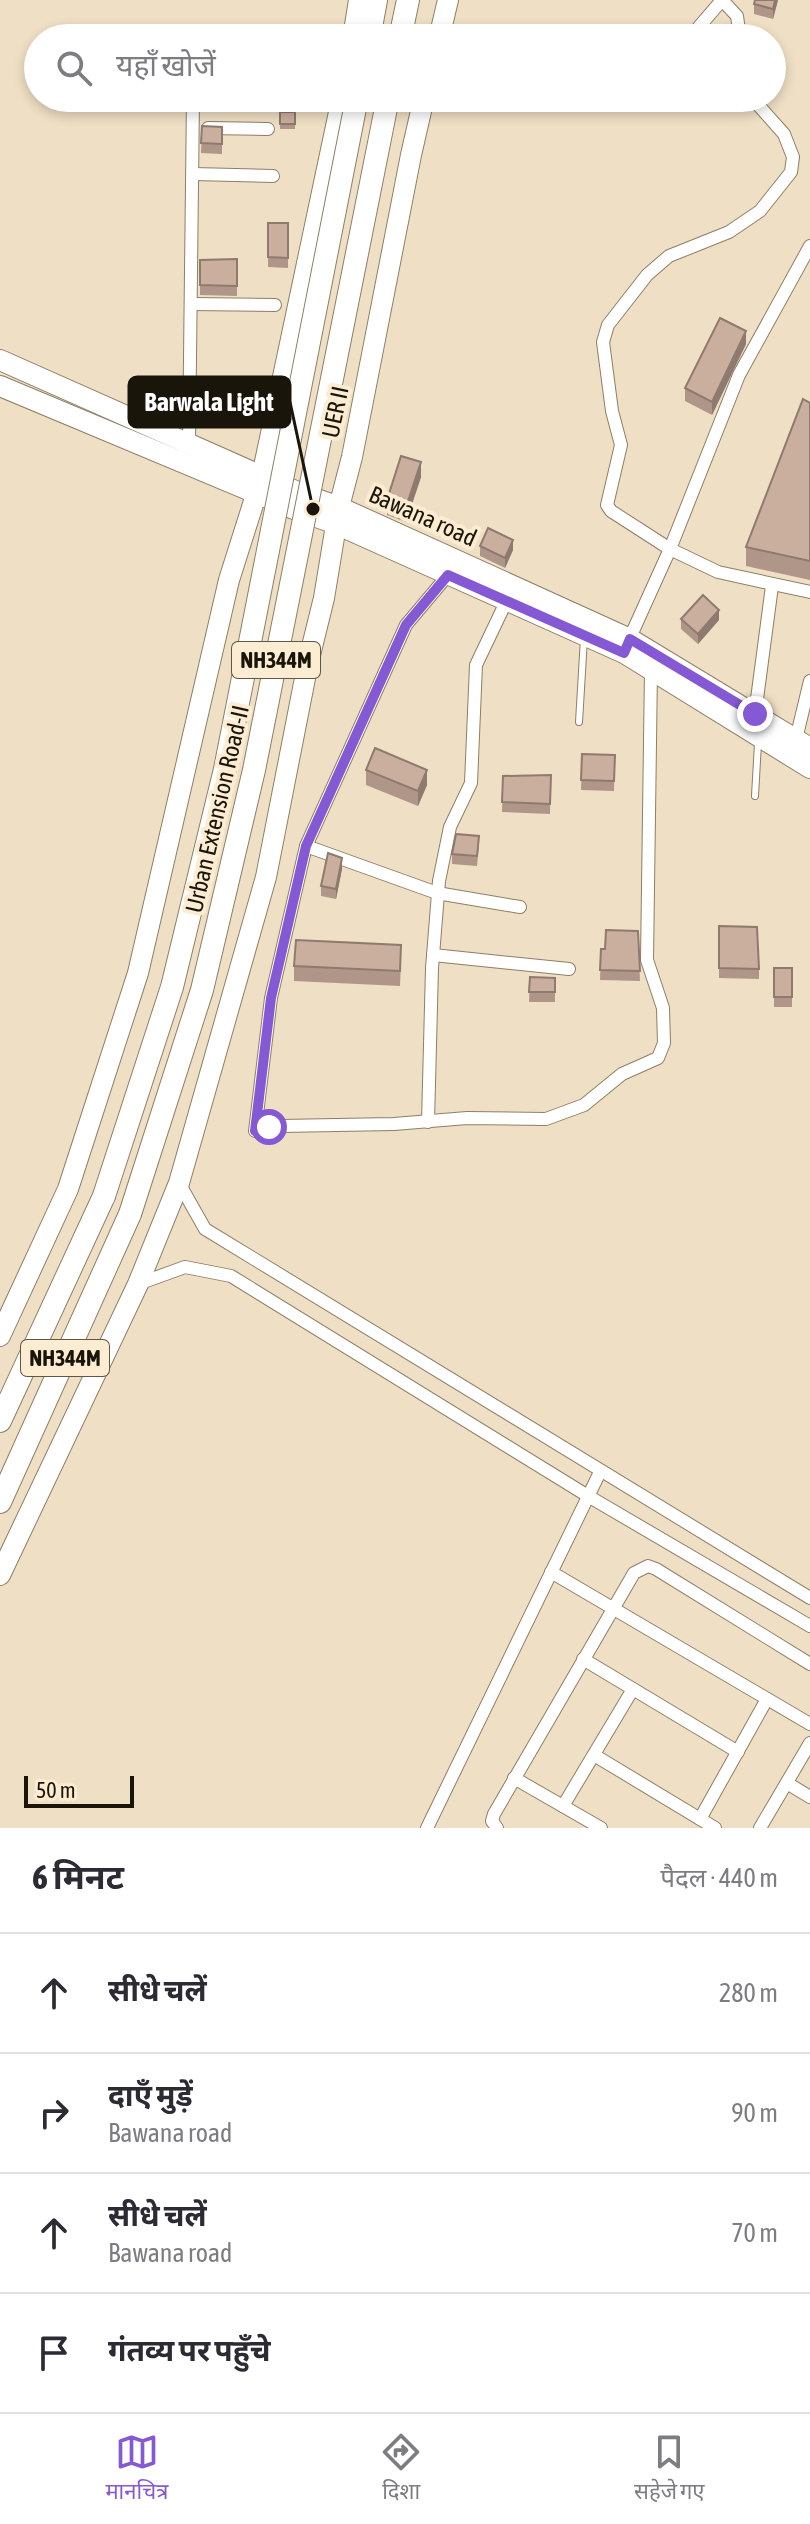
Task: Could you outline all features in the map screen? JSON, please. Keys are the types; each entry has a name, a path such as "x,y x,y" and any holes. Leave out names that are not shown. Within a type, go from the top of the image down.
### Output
{"highway":[{"path":"372,24 376,0"},
{"path":"403,24 408,0"},
{"name":"Urban Extension Road-II","path":"0,1421 104,1196 172,987 225,769 354,112"},
{"name":"Urban Extension Road-II","path":"0,1502 130,1214 202,990 254,770 385,112"}],"main road":[{"path":"355,24 359,0"},
{"path":"442,24 448,0"},
{"path":"0,1336 68,1189 138,973 229,580 259,485 339,112"},
{"name":"UER II","path":"0,1575 138,1284 179,1183 266,877 421,112"},
{"name":"Bawana road","path":"0,360 189,445 259,485"},
{"name":"Bawana road","path":"0,386 337,515 627,646 755,714 803,744"},
{"name":"Bawana road","path":"337,515 448,575 506,602 584,634 627,646 651,670 810,768"}],"street":[{"path":"701,24 722,0 737,16 738,24"},
{"path":"189,445 193,112"},
{"path":"764,112 784,134 793,157 791,172 760,211 729,232 669,256 647,275 604,333 612,411 621,445 607,505 611,511 670,549 718,572 810,592"},
{"path":"193,127 268,129"},
{"path":"193,174 273,176"},
{"path":"627,646 670,549 739,375 810,246"},
{"path":"192,304 275,305"},
{"path":"448,575 406,625 306,846 271,998 255,1131 280,1126 467,1118 533,1120 556,1116 584,1105 622,1074 652,1062 662,1051 662,1000 649,974 647,960 651,670"},
{"path":"755,714 772,586"},
{"path":"428,1122 437,893 450,827 471,783 476,665 506,602"},
{"path":"803,744 810,681"},
{"path":"306,846 437,893 520,907"},
{"path":"433,955 569,969"},
{"path":"179,1183 205,1229 810,1598"},
{"path":"138,1284 185,1267 231,1276 588,1496 810,1626"},
{"path":"427,1828 600,1472"},
{"path":"497,1828 492,1821 494,1814 634,1573 648,1566 810,1664"},
{"path":"551,1572 810,1724"},
{"path":"583,1659 738,1752"},
{"path":"563,1806 633,1689"},
{"path":"700,1819 767,1699"},
{"path":"760,1828 810,1743"},
{"path":"594,1755 715,1828"},
{"path":"514,1778 601,1828"},
{"path":"787,1783 810,1797"}],"lane":[{"path":"579,722 584,634"},
{"path":"755,796 758,735"}],"building":[{"path":"755,0 775,0 773,9 754,4"},
{"path":"280,112 295,112 295,124 280,124"},
{"path":"202,126 222,127 222,144 201,143"},
{"path":"268,223 288,223 288,258 268,257"},
{"path":"237,259 237,286 200,285 200,260"},
{"path":"720,318 746,331 712,402 685,388"},
{"path":"803,399 810,403 810,561 746,547"},
{"path":"401,456 421,462 406,507 387,500"},
{"path":"488,528 513,540 505,558 480,546"},
{"path":"703,595 719,610 698,634 681,619"},
{"path":"375,748 427,770 418,791 366,770"},
{"path":"582,754 615,755 614,781 581,780"},
{"path":"551,775 550,804 502,802 503,776"},
{"path":"456,834 479,836 477,856 452,854"},
{"path":"328,853 342,858 336,889 321,886"},
{"path":"719,926 757,927 759,969 719,968"},
{"path":"606,930 638,931 640,971 600,970"},
{"path":"296,940 401,945 400,971 294,966"},
{"path":"774,968 792,968 792,997 774,997"},
{"path":"530,977 555,978 555,992 529,992"}],"place":[{"name":"Barwala Light","path":"313,509"}],"route":[{"path":"269,1127 255,1131 271,998 306,846 406,625 448,575 624,653 630,639 755,714"}]}
